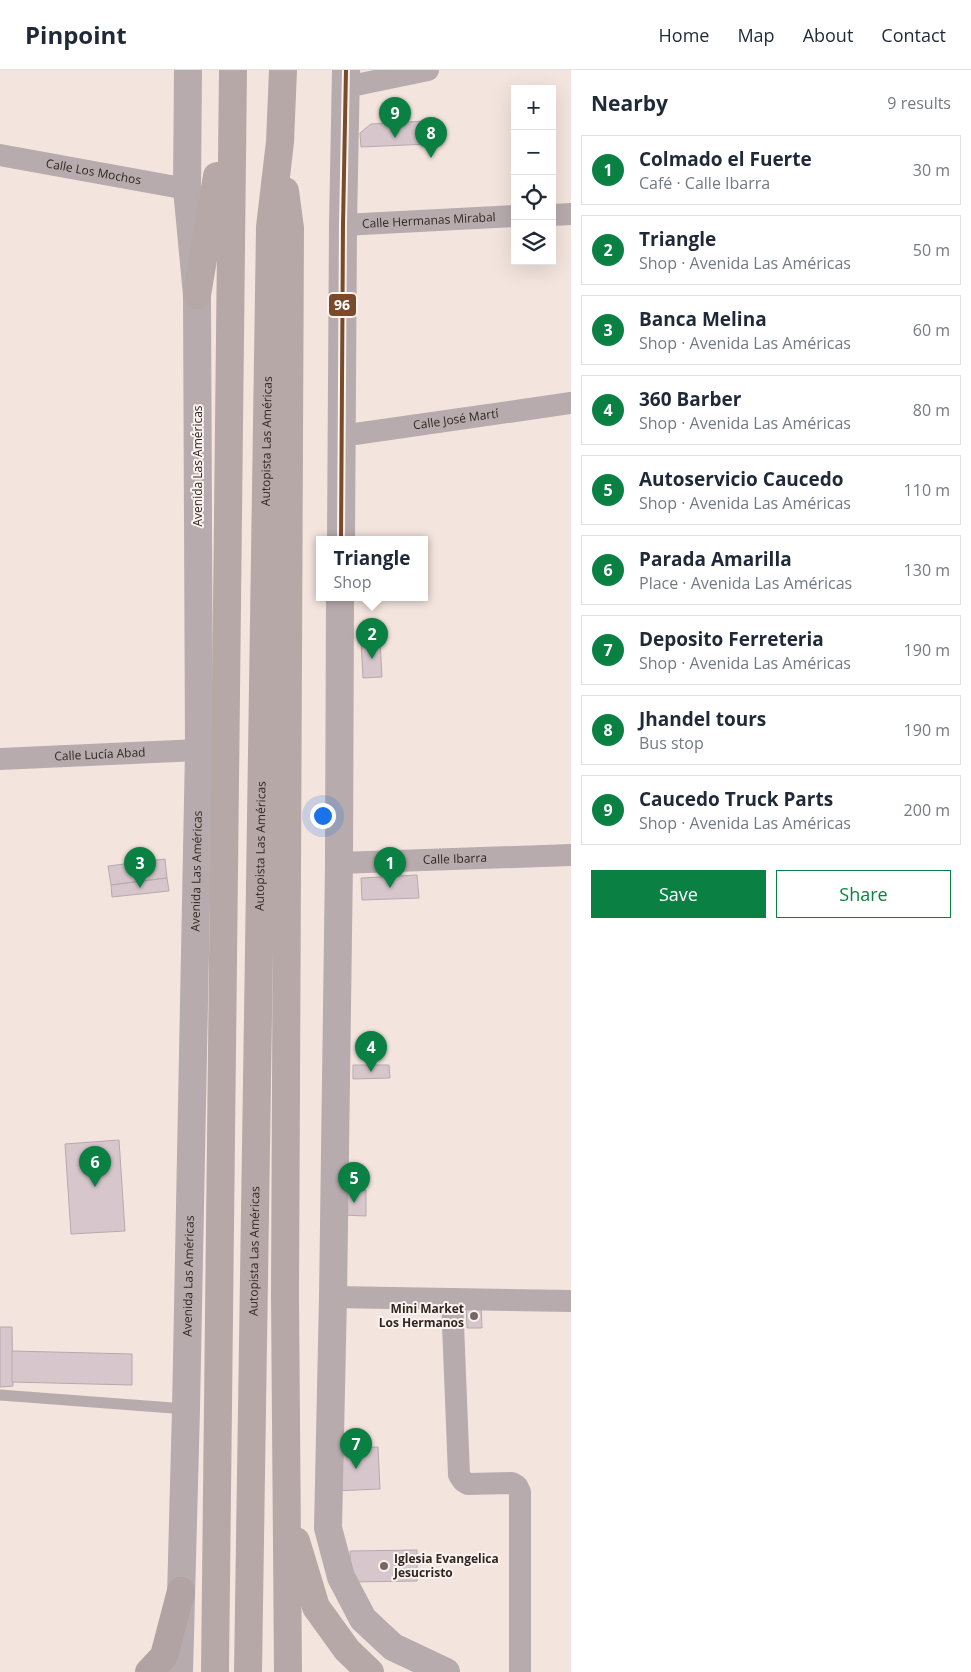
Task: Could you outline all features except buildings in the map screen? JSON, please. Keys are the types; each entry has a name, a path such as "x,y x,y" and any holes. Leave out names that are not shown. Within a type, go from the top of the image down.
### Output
{"highway":[{"name":"Autopista Las Américas","path":"248,1672 270,237 280,142 283,70"},
{"path":"197,295 233,75"},
{"path":"215,1672 233,75"},
{"path":"280,142 290,228 285,1296 288,1672"},
{"path":"288,1517 316,1607 347,1650 370,1672"}],"main road":[{"path":"149,1672 164,1656 181,1591"}],"street":[{"name":"Avenida Las Américas","path":"179,1672 199,750 197,295 187,189 188,70"},
{"path":"341,536 342,225 346,78 428,70"},
{"name":"Calle Los Mochos","path":"0,155 187,189"},
{"path":"556,215 571,214"},
{"name":"Calle Hermanas Mirabal","path":"342,225 511,216"},
{"name":"Calle José Martí","path":"341,436 571,403"},
{"path":"340,601 339,863 328,1528 342,1577 363,1619 393,1647 446,1672"},
{"name":"Calle Lucía Abad","path":"0,759 199,750"},
{"name":"Calle Ibarra","path":"339,863 571,855"},
{"path":"333,1297 571,1301"},
{"path":"452,1299 459,1475 468,1484 512,1483 517,1486 520,1492 520,1672"}],"lane":[{"path":"0,1395 186,1409"}],"transit line":[{"name":"96","path":"341,536 346,70"}],"place":[{"name":"Caucedo Truck Parts","path":"395,138"},
{"name":"Jhandel tours","path":"431,158"},
{"name":"Triangle","path":"372,659"},
{"name":"Banca Melina","path":"140,888"},
{"name":"Colmado el Fuerte","path":"390,888"},
{"name":"360 Barber","path":"371,1072"},
{"name":"Parada Amarilla","path":"95,1187"},
{"name":"Autoservicio Caucedo","path":"354,1203"},
{"name":"Mini Market Los Hermanos","path":"474,1316"},
{"name":"Deposito Ferreteria","path":"356,1469"},
{"name":"Iglesia Evangelica Jesucristo","path":"384,1566"}]}
